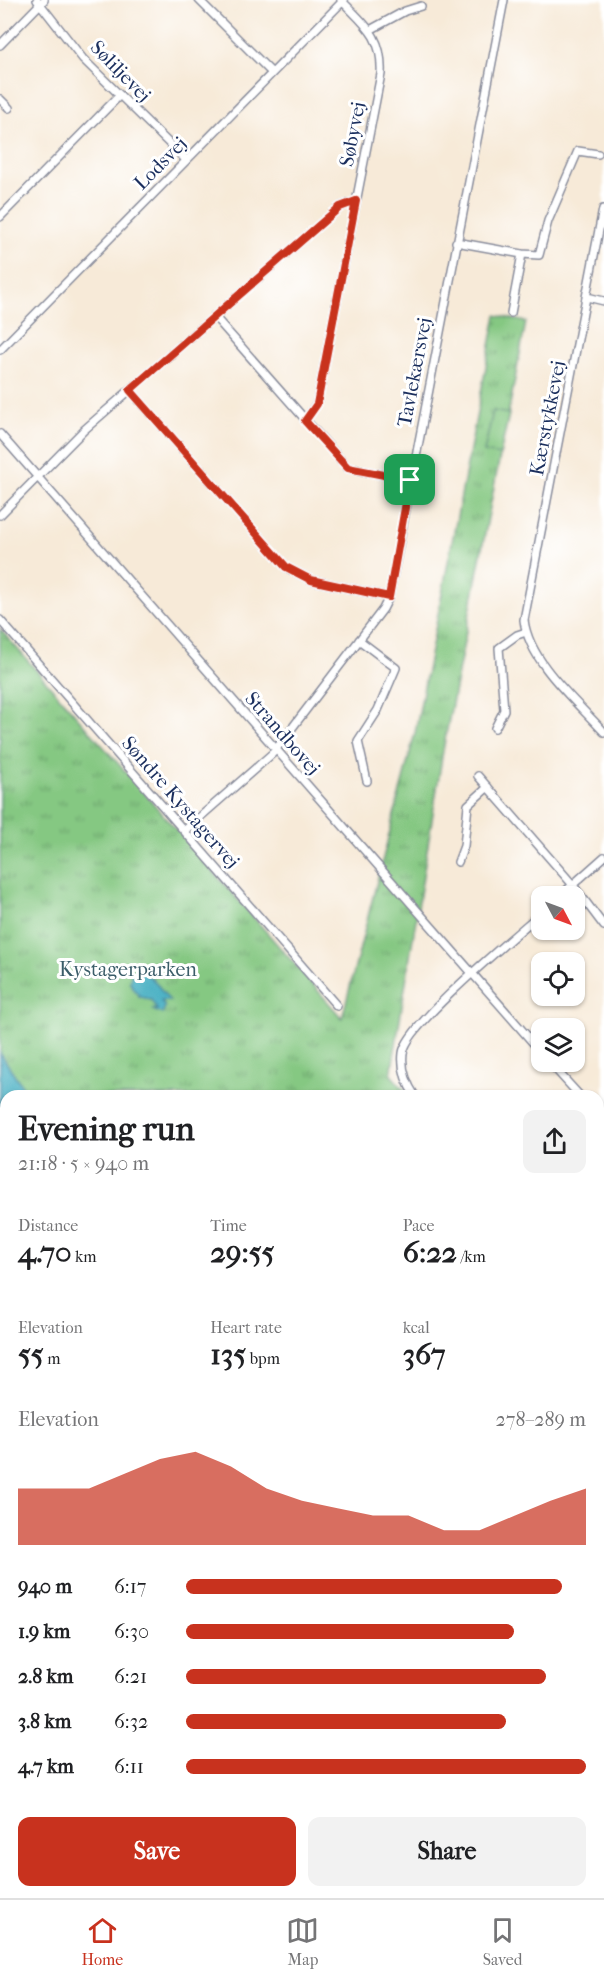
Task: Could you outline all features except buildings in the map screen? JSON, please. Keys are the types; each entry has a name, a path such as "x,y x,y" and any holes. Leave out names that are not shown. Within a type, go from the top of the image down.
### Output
{"street":[{"path":"199,0 272,73"},
{"name":"Tavlekærsvej","path":"184,831 276,750 383,609 389,597 504,0"},
{"path":"0,45 40,1"},
{"name":"Søliljevej","path":"40,1 83,58 186,160"},
{"name":"Lodsvej","path":"0,350 342,1"},
{"name":"Søbyvej","path":"305,421 317,404 381,74 379,44 370,30 342,1"},
{"path":"370,30 405,11 421,6"},
{"path":"0,217 120,95"},
{"path":"0,99 9,108"},
{"path":"456,242 539,255 548,221 578,151 598,154"},
{"path":"0,515 84,430 340,207 356,201"},
{"name":"Kærstykkevej","path":"603,209 524,620 526,632 537,656 604,732"},
{"path":"511,313 522,254"},
{"path":"587,297 604,301"},
{"path":"214,316 348,468 410,480"},
{"path":"130,390 286,567 311,580 389,597"},
{"name":"Strandbovej","path":"0,434 531,1041"},
{"name":"Søndre Kystagervej","path":"0,620 337,1006"},
{"path":"495,728 504,710 499,648 517,635 526,632"},
{"path":"359,640 396,668 378,710 358,741 367,781"},
{"path":"478,776 573,885 604,926"},
{"path":"458,862 464,846 468,805 488,786"},
{"path":"573,885 604,857"},
{"path":"412,1090 405,1078 403,1051 414,1032 472,974 531,922"},
{"path":"558,1072 575,1090"}],"green space":[{"name":"Kystagerparken","path":"496,315 526,322 444,745 391,1075 405,1090 0,1090 0,629 342,1018 415,733"},
{"path":"493,411 509,414 500,455 484,452"}],"water":[{"path":"132,971 146,974 156,982 170,1001 161,1001 165,1007 162,1014 153,1010 157,1009 151,1000 139,996 130,983"},
{"path":"0,1053 25,1090 0,1090"}],"route":[{"path":"356,201 317,404 305,421 348,468 410,480 389,597 311,580 286,567 130,390 340,207 356,201"}]}
